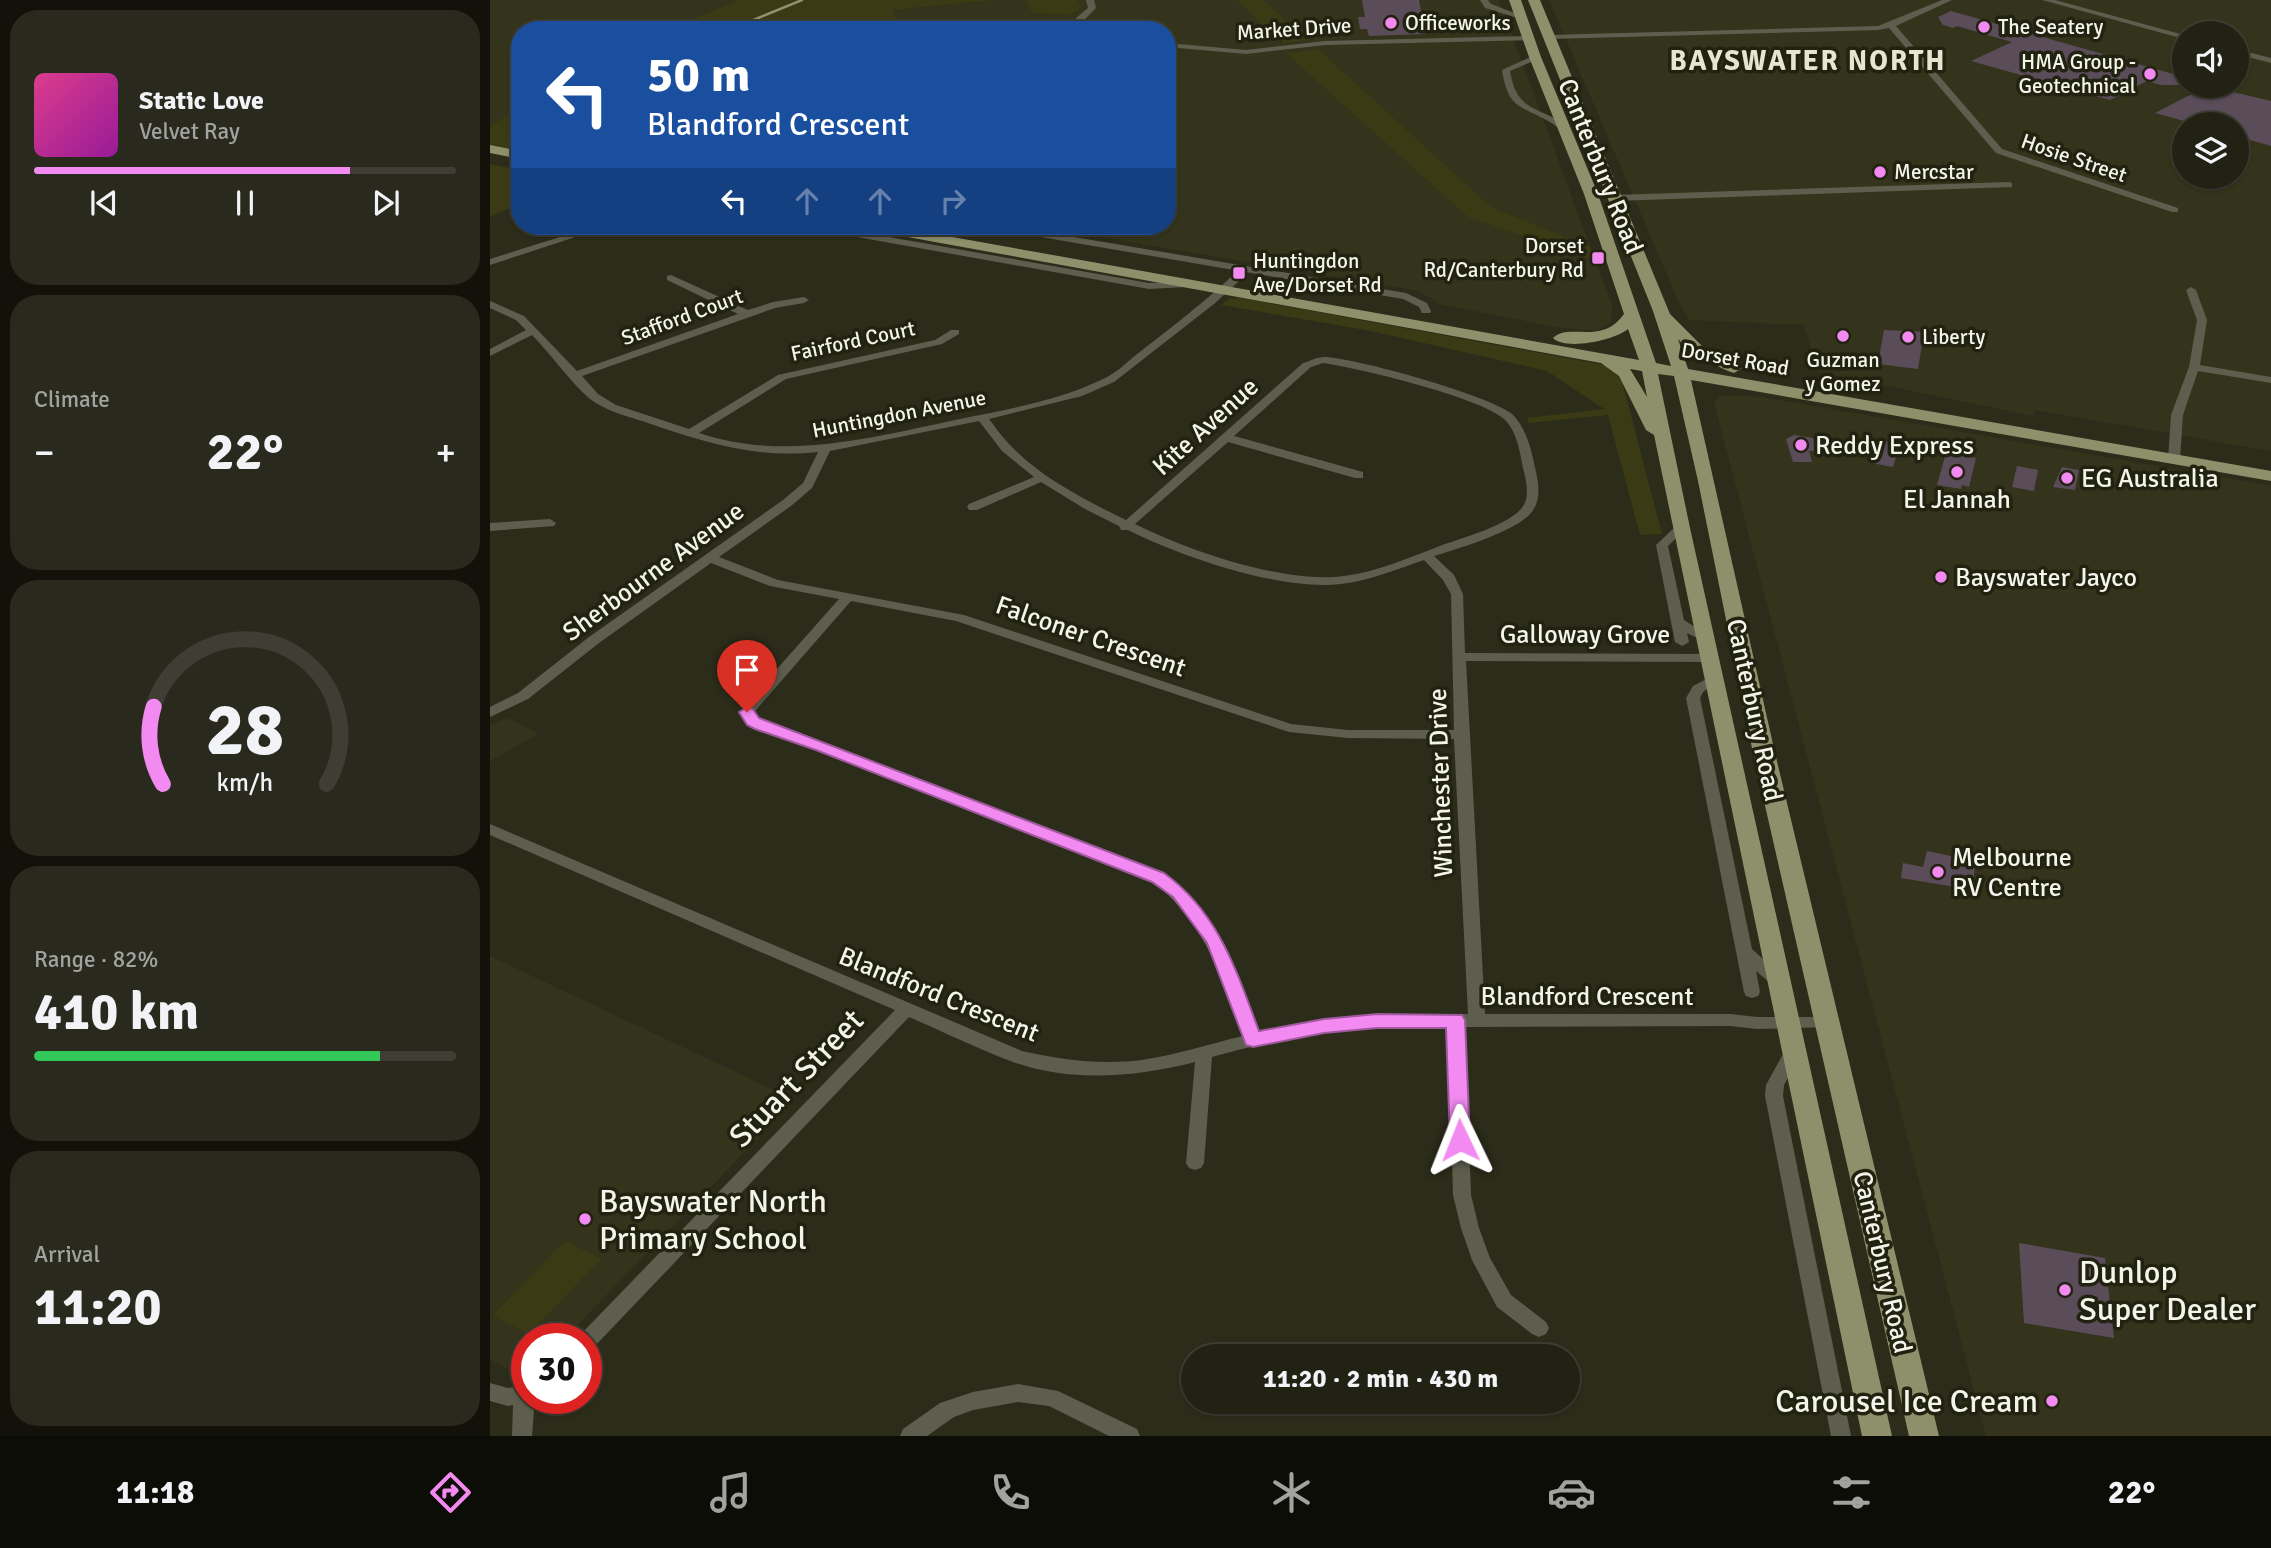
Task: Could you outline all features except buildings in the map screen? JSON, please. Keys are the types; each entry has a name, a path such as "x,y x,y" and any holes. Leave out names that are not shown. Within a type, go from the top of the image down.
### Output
{"main road":[{"name":"Canterbury Road","path":"1515,0 1535,57 1568,135 1647,360 1877,1436"},
{"name":"Canterbury Road","path":"1534,0 1661,311 1679,365 1825,1019 1924,1436"},
{"path":"1525,28 1549,37"},
{"path":"1568,135 1591,139"},
{"path":"490,149 511,153"},
{"path":"490,159 511,162"},
{"name":"Dorset Road","path":"920,235 1191,283 1230,284 1426,311 1561,338 1647,360 1734,368 2174,454 2271,476"},
{"name":"Dorset Road","path":"984,235 1073,250 1607,360 1647,360"},
{"path":"1661,311 1698,351 1734,368"},
{"path":"1561,338 1603,337 1626,324 1632,313"},
{"path":"1607,360 1626,373 1669,456"},
{"name":"Dorset Road","path":"1679,365 1748,385 2174,454 2271,465"},
{"path":"1689,405 1717,388 1748,385"},
{"path":"1709,658 1744,658"}],"street":[{"path":"1084,21 1079,20 1092,8 1090,0"},
{"path":"1484,0 1488,6 1525,28"},
{"path":"1549,37 1855,29 1891,25 1948,0"},
{"path":"2046,0 2172,34"},
{"name":"Hosie Street","path":"1891,25 1999,151 2175,210"},
{"name":"Market Drive","path":"1176,46 1256,51 1325,43 1443,39 1525,28"},
{"name":"Market Drive","path":"1443,39 1496,39 1525,28"},
{"path":"1496,39 1535,57"},
{"path":"2249,55 2271,61"},
{"path":"1535,57 1506,70 1516,102 1522,108 1551,118 1568,135"},
{"path":"1615,198 2009,185"},
{"path":"490,262 576,235"},
{"name":"Dorset Road","path":"863,235 1149,286 1191,283"},
{"name":"Dorset Road","path":"1046,235 1406,296 1423,306 1426,311"},
{"path":"1063,238 1073,250"},
{"path":"671,278 747,314"},
{"name":"Huntingdon Avenue","path":"490,304 520,318 594,396 612,407 736,447 758,450 825,450 1061,399 1110,380 1230,284"},
{"path":"2174,454 2177,415 2194,368 2202,320 2191,290"},
{"name":"Stafford Court","path":"575,375 747,314 782,303 804,300"},
{"name":"Fairford Court","path":"690,433 782,377 939,342 961,334 943,329"},
{"path":"490,353 533,330"},
{"name":"Kite Avenue","path":"1125,527 1315,360 1331,360 1467,397 1495,408 1513,424 1527,456 1534,495 1532,505 1525,514 1501,527 1426,555"},
{"path":"2194,368 2271,380"},
{"path":"982,418 1000,444 1043,477 1125,527 1244,567 1314,581 1352,579 1426,555"},
{"path":"1228,438 1359,475"},
{"name":"Sherbourne Avenue","path":"490,713 523,696 808,485 825,450"},
{"path":"973,507 1043,477"},
{"path":"490,527 551,523"},
{"path":"1681,528 1662,545 1682,642"},
{"name":"Winchester Drive","path":"1426,555 1449,578 1457,594 1461,735 1477,1020"},
{"name":"Falconer Crescent","path":"709,558 775,583 959,618 1289,728 1348,734 1461,735"},
{"path":"847,598 750,708 747,712 750,718 761,725 822,746 1158,877 1180,893 1215,941 1253,1040"},
{"name":"Canterbury Road","path":"1678,622 1709,658 1693,698 1752,992"},
{"name":"Galloway Grove","path":"1460,657 1709,658"},
{"name":"Blandford Crescent","path":"490,829 1019,1057 1056,1065 1091,1069 1127,1068 1204,1055 1253,1040 1324,1026 1377,1021 1825,1019"},
{"path":"1744,952 1780,982"},
{"name":"Stuart Street","path":"602,1325 905,1009"},
{"path":"1455,1020 1462,1195 1470,1228 1481,1260 1504,1301 1539,1328"},
{"path":"1794,1050 1775,1085 1774,1096 1841,1436"},
{"path":"1195,1163 1204,1055"},
{"path":"490,1392 511,1397"},
{"path":"911,1436 947,1410 985,1398 1018,1394 1051,1397 1130,1436"},
{"path":"522,1436 524,1414"}],"shaded area":[{"path":"490,0 738,0 689,21 511,21 511,113 490,126"},
{"path":"738,0 997,0 892,10 897,21 689,21"},
{"path":"997,0 1024,0 1032,13 1070,15 1082,7 1078,0 1499,0 1613,308 1610,323 1597,331 1562,328 1442,305 1418,291 1089,235 1176,235 1176,21 897,21 892,10"},
{"path":"1024,0 1078,0 1082,7 1071,15 1032,13"},
{"path":"1237,0 1263,0 1307,40 1283,43"},
{"path":"1549,0 2271,0 2271,451 2035,410 2034,416 1809,370 1816,367 1804,325 1689,320 1679,303"},
{"path":"1318,49 1491,207 1590,247 1595,260 1468,217 1286,53"},
{"path":"511,113 511,150 490,147 490,126"},
{"path":"490,164 511,168 511,207 490,217"},
{"path":"1240,298 1610,366 1622,381 1662,534 1640,535 1608,415 1529,423 1527,418 1604,409 1547,371 1371,331 1221,305 1229,299"},
{"path":"1719,397 1762,397 2271,486 2271,1436 1986,1436 1714,403"},
{"path":"507,718 539,734 490,761 490,725"},
{"name":"Bayswater North Primary School","path":"490,956 795,1100 579,1323 511,1323 511,1371 490,1359"},
{"path":"565,1241 601,1259 540,1323 511,1324 493,1315"}],"waterway":[{"path":"751,21 802,0"}],"place":[{"name":"Officeworks","path":"1391,23"},
{"name":"The Seatery","path":"1984,27"},
{"name":"HMA Group - Geotechnical","path":"2150,74"},
{"name":"Mercstar","path":"1880,172"},
{"name":"Dorset Rd/Canterbury Rd","path":"1598,258"},
{"name":"Huntingdon Ave/Dorset Rd","path":"1239,273"},
{"name":"Guzman y Gomez","path":"1843,336"},
{"name":"Liberty","path":"1908,337"},
{"name":"Reddy Express","path":"1801,445"},
{"name":"El Jannah","path":"1957,472"},
{"name":"EG Australia","path":"2067,478"},
{"name":"Bayswater Jayco","path":"1941,577"},
{"name":"Melbourne RV Centre","path":"1938,872"},
{"name":"Bayswater North Primary School","path":"585,1219"},
{"name":"Dunlop Super Dealer","path":"2065,1290"},
{"name":"Carousel Ice Cream","path":"2052,1401"}],"district":[{"name":"BAYSWATER NORTH","path":"1808,60"}],"route":[{"path":"747,712 753,721 761,725 822,746 1158,877 1180,893 1215,941 1253,1040 1324,1026 1377,1021 1455,1020 1460,1140"}]}
